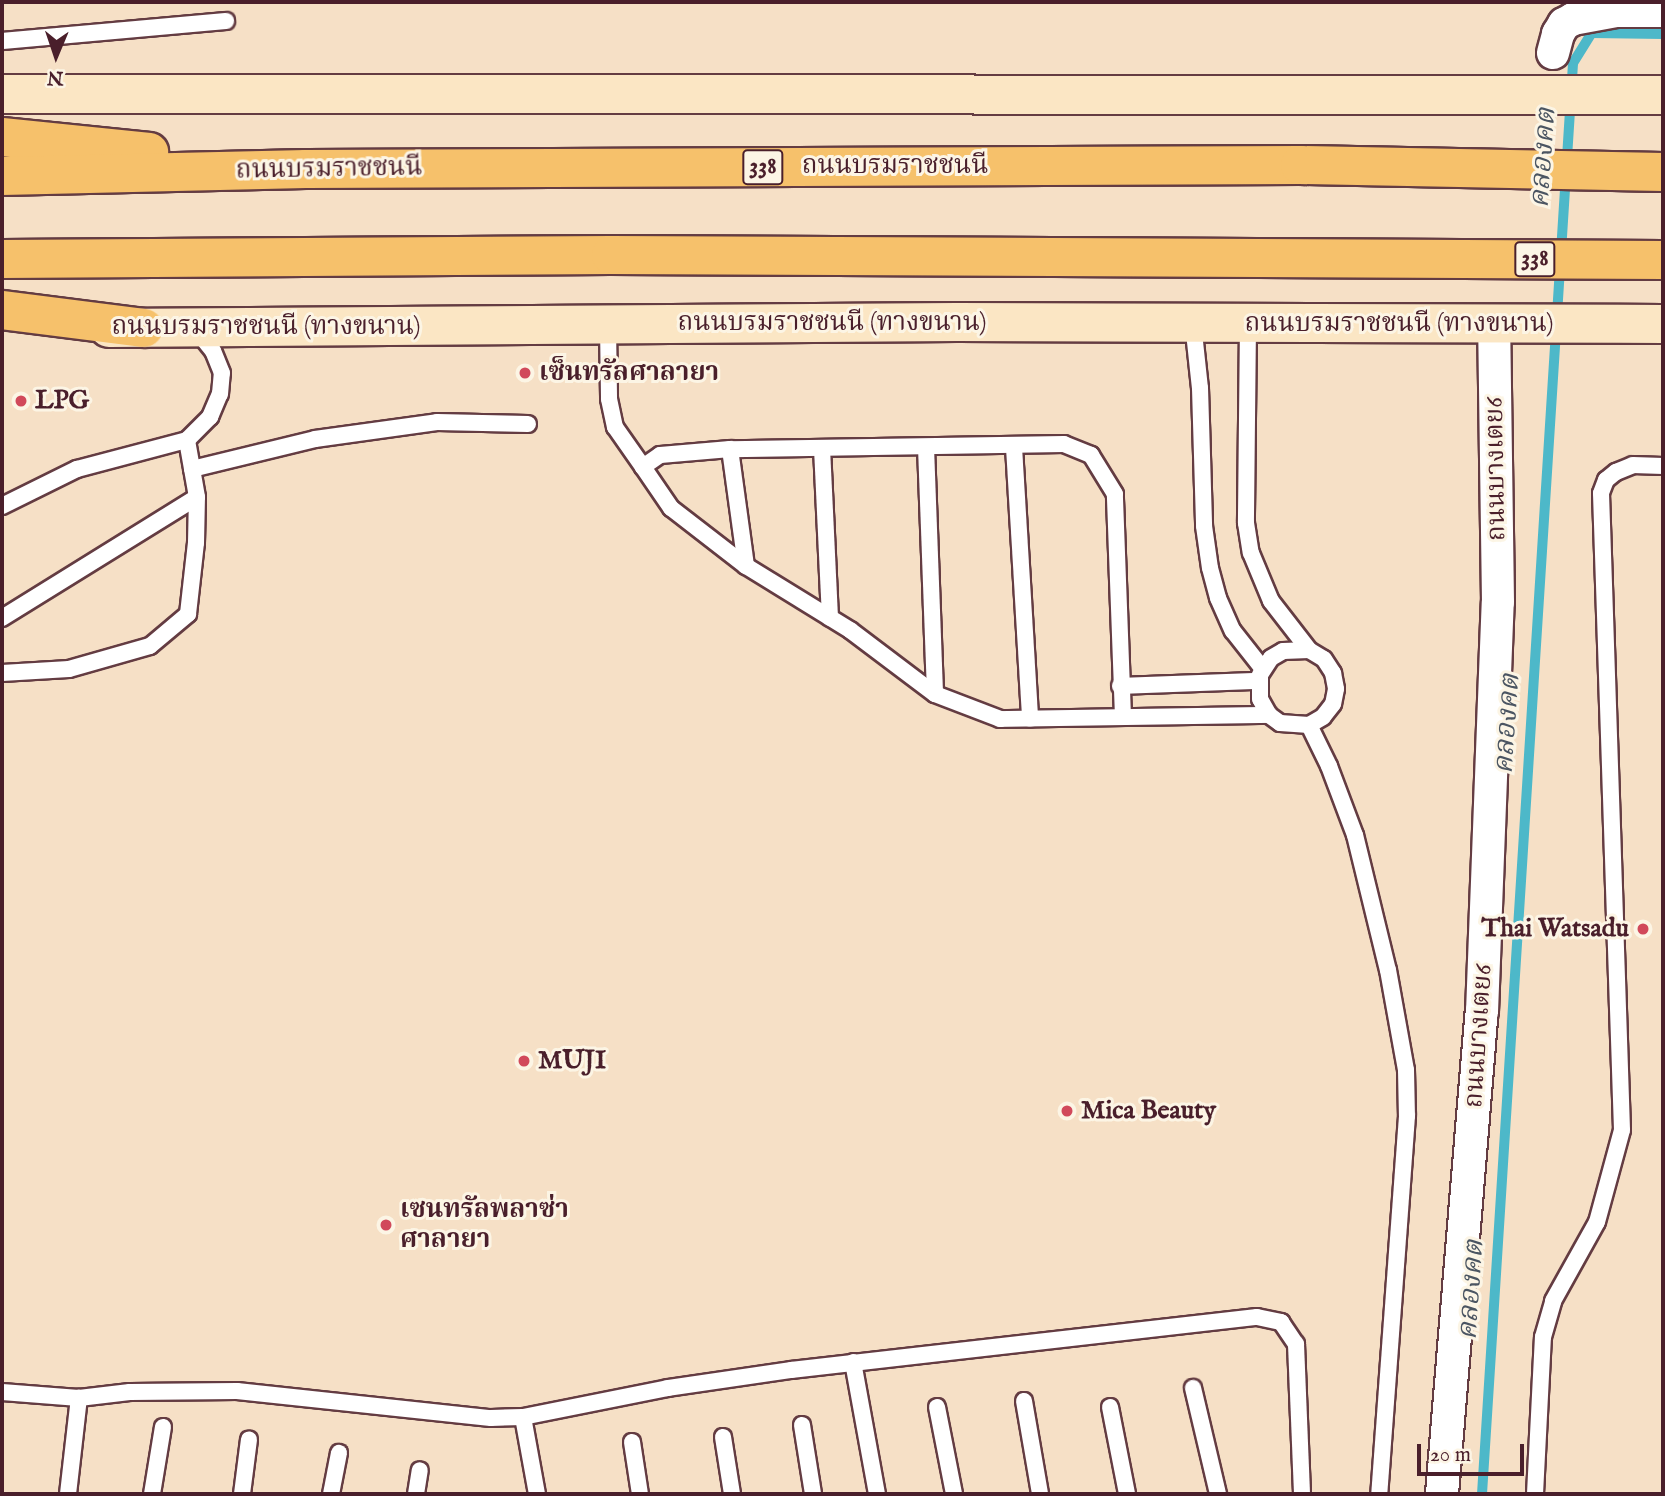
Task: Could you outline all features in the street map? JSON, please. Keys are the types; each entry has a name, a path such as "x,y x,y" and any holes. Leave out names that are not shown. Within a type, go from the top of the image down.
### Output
{"highway":[{"path":"2,137 306,169"},
{"name":"ถนนบรมราชชนนี","path":"2,176 306,169 1300,165 1663,172"},
{"name":"338","path":"2,259 611,255 1663,260"},
{"path":"2,310 144,328"}],"main road":[{"path":"2,94 1663,95"},
{"name":"ถนนบรมราชชนนี (ทางขนาน)","path":"2,329 608,324 1663,324"}],"street":[{"path":"1553,53 1564,24 1573,19 1616,11 1663,12"},
{"name":"ถนนบางเตย6","path":"1442,1494 1482,1012 1498,601 1503,325"}],"lane":[{"path":"2,41 226,21"},
{"path":"1193,323 1200,388 1204,526 1210,568 1218,598 1233,631 1261,675"},
{"path":"608,324 609,399 615,427 671,508 746,566 830,618 935,694 1000,719 1269,715"},
{"path":"1248,324 1246,523 1251,553 1271,601 1310,650 1324,659 1334,673 1336,689 1333,704 1323,717 1308,725 1280,723 1269,715 1260,699 1261,675 1271,658 1283,651 1310,650"},
{"path":"2,506 77,469 129,453 187,440 210,417 220,394 222,373 214,351 194,327"},
{"path":"192,469 315,439 437,422 528,424"},
{"path":"2,673 69,669 150,646 188,614 196,543 197,497 187,440"},
{"path":"643,467 660,455 730,449 1014,447 1064,444 1091,455 1115,494 1122,717"},
{"path":"926,447 935,694"},
{"path":"1014,447 1030,719"},
{"path":"822,448 830,618"},
{"path":"730,449 746,566"},
{"path":"1535,1494 1543,1337 1553,1301 1597,1222 1622,1130 1601,493 1606,480 1616,472 1633,465 1663,466"},
{"path":"2,618 197,497"},
{"path":"1119,686 1261,675"},
{"path":"1308,725 1329,766 1356,835 1391,982 1406,1070 1407,1116 1379,1494"},
{"path":"2,1392 79,1398 130,1392 237,1391 477,1417 523,1417 668,1388 853,1362 1257,1317 1281,1322 1296,1344 1302,1494"},
{"path":"853,1362 877,1494"},
{"path":"1192,1388 1218,1494"},
{"path":"68,1494 79,1398"},
{"path":"1024,1401 1040,1494"},
{"path":"937,1406 954,1494"},
{"path":"1110,1407 1127,1494"},
{"path":"523,1417 536,1486 525,1494"},
{"path":"802,1425 813,1494"},
{"path":"152,1494 163,1427"},
{"path":"723,1437 732,1494"},
{"path":"242,1494 249,1438"},
{"path":"632,1442 640,1494"},
{"path":"331,1494 339,1454"},
{"path":"416,1494 419,1471"}],"waterway":[{"name":"คลองคต","path":"1482,1494 1573,63 1592,33 1663,34"}],"place":[{"name":"เซ็นทรัลศาลายา","path":"525,373"},
{"name":"LPG","path":"21,401"},
{"name":"Thai Watsadu","path":"1643,929"},
{"name":"MUJI","path":"524,1061"},
{"name":"Mica Beauty","path":"1067,1111"},
{"name":"เซนทรัลพลาซ่า ศาลายา","path":"386,1225"}]}
